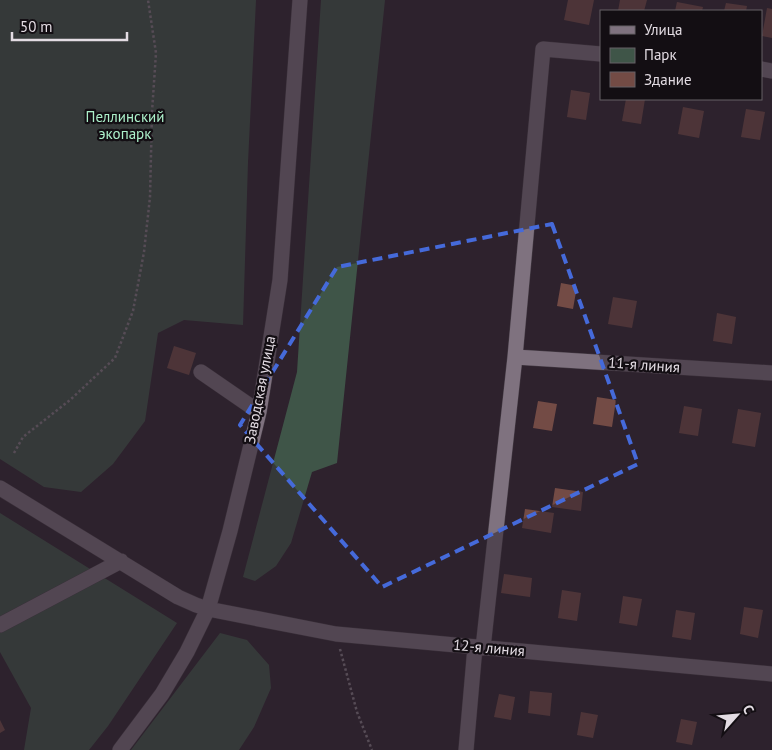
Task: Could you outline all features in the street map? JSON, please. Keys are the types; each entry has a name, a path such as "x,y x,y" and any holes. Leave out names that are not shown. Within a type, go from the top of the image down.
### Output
{"street":[{"name":"Заводская улица","path":"120,750 167,686 187,652 208,609 230,531 258,412 280,280 300,0"},
{"path":"466,750 515,357 543,49 600,54"},
{"name":"11-я линия","path":"515,357 772,374"},
{"path":"201,372 258,412"},
{"name":"12-я линия","path":"0,488 178,597 208,609 336,634 772,674"},
{"path":"0,625 121,561"}],"path":[{"path":"14,453 23,436 70,400 115,358 133,312 144,252 150,197 152,112 156,54 148,0"},
{"path":"336,634 357,712 372,750"}],"highlighted area":[{"path":"552,224 638,464 382,587 240,425 337,267"}],"green space":[{"name":"Пеллинский экопарк","path":"0,0 256,0 248,162 243,325 184,320 158,333 145,421 113,464 81,492 44,487 0,459"},
{"path":"321,0 385,0 337,463 312,472 291,543 276,566 255,581 243,577 297,372"},
{"path":"0,513 177,623 108,726 89,750 24,750 31,708 0,652"},
{"path":"220,633 247,640 269,665 271,688 254,727 239,750 131,750"}],"building":[{"path":"568,0 594,0 589,25 564,20"},
{"path":"620,0 647,0 644,10 618,10"},
{"path":"677,2 703,7 702,10 675,10"},
{"path":"726,3 747,6 746,10 724,10"},
{"path":"767,8 772,9 772,38 762,36"},
{"path":"571,90 590,93 586,120 567,117"},
{"path":"626,100 645,100 641,124 622,121"},
{"path":"683,107 704,111 699,138 678,134"},
{"path":"746,109 765,112 760,140 741,137"},
{"path":"561,283 577,286 573,309 557,306"},
{"path":"613,297 637,301 632,328 608,324"},
{"path":"717,313 736,317 732,344 713,341"},
{"path":"174,346 196,353 189,375 167,368"},
{"path":"597,397 616,400 612,427 593,424"},
{"path":"538,401 557,404 552,431 533,428"},
{"path":"684,406 702,409 698,436 679,433"},
{"path":"738,409 761,413 755,447 732,443"},
{"path":"555,488 583,492 581,511 552,507"},
{"path":"525,509 554,513 551,533 522,528"},
{"path":"504,574 532,578 530,597 501,593"},
{"path":"562,590 581,593 577,621 558,618"},
{"path":"623,596 642,599 637,626 619,623"},
{"path":"744,607 763,610 758,638 740,634"},
{"path":"676,610 695,613 691,640 672,637"},
{"path":"530,691 552,693 550,716 528,713"},
{"path":"499,694 515,697 511,720 494,717"},
{"path":"581,712 598,715 593,738 577,735"},
{"path":"681,719 697,722 692,745 676,742"},
{"path":"0,720 5,730 0,733"}]}
